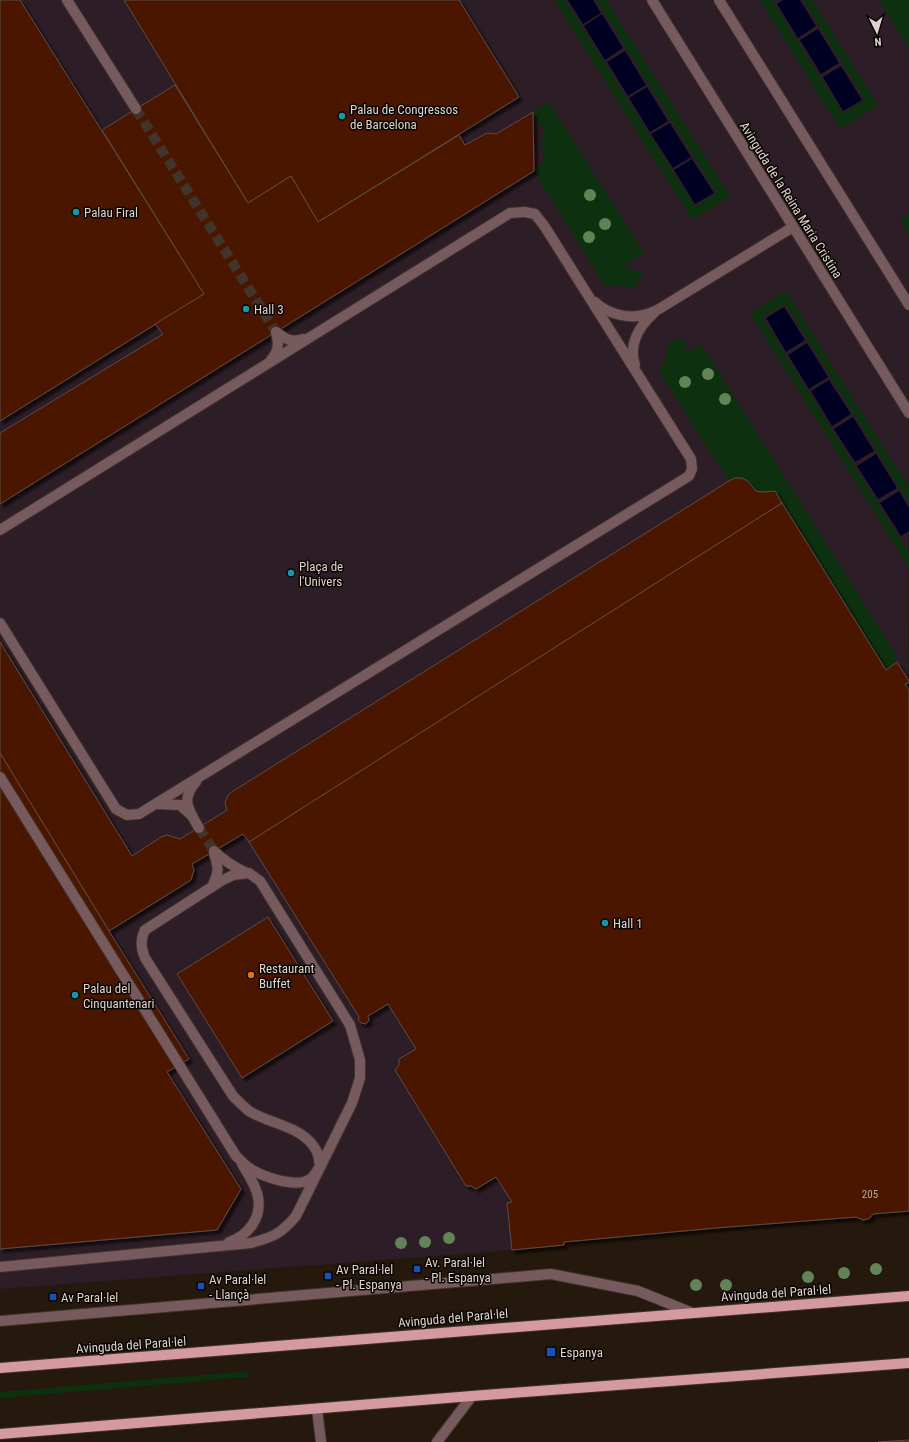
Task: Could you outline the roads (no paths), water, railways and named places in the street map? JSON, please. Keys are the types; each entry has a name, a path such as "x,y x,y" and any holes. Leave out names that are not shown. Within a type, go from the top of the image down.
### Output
{"main road":[{"name":"Avinguda del Paral·lel","path":"0,1368 690,1312 909,1296"},
{"path":"0,1434 909,1363"}],"street":[{"path":"67,0 136,109"},
{"name":"Avinguda de la Reina Maria Cristina","path":"652,0 909,414"},
{"path":"719,0 909,305"},
{"path":"0,530 510,213 525,212 535,214 691,459 692,469 689,476 139,814 127,815 116,809 0,623"},
{"path":"639,376 632,358 634,343 639,328 648,317 793,227"},
{"path":"586,293 601,308 616,314 633,316 646,314 659,309"},
{"path":"268,363 277,352 278,341 276,332 286,339 295,342 309,338"},
{"path":"199,828 188,810 186,798 190,788 202,775"},
{"path":"0,778 251,1178 258,1197 259,1211 253,1225 240,1239 218,1247"},
{"path":"156,804 180,805 192,816"},
{"path":"0,1267 258,1242 271,1238 286,1228 296,1216 352,1103 360,1078 360,1060 350,1025 260,881 223,860 214,851 218,863 218,874 212,887"},
{"path":"236,1156 248,1167 266,1176 284,1181 301,1182 311,1179 320,1167 317,1152 307,1138 296,1131 249,1110 233,1096 143,954 141,937 146,930 212,887 233,875 249,874"},
{"path":"0,1321 551,1274 638,1291 690,1312"},
{"path":"438,1442 472,1396"},
{"path":"317,1409 321,1442"}],"water":[{"path":"568,0 593,0 601,13 583,24"},
{"path":"783,0 800,0 816,26 798,38 777,4"},
{"path":"602,14 623,48 605,60 584,26"},
{"path":"818,29 839,63 821,74 800,40"},
{"path":"625,51 646,85 628,96 607,62"},
{"path":"841,66 862,100 843,111 823,77"},
{"path":"647,87 668,121 650,132 629,98"},
{"path":"670,123 691,157 673,168 651,134"},
{"path":"692,159 714,193 695,204 674,170"},
{"path":"784,307 805,340 786,352 766,318"},
{"path":"807,343 828,377 809,389 788,355"},
{"path":"829,380 851,414 832,426 811,391"},
{"path":"853,417 874,451 855,462 834,429"},
{"path":"876,454 897,488 878,499 857,466"},
{"path":"899,491 909,508 909,531 901,536 880,503"}],"tunnel":[{"path":"136,109 276,332"},
{"path":"199,828 214,851"}],"place":[{"name":"Palau de Congressos de Barcelona","path":"342,116"},
{"name":"Palau Firal","path":"76,212"},
{"name":"Hall 3","path":"246,309"},
{"name":"Plaça de l'Univers","path":"291,573"},
{"name":"Hall 1","path":"605,923"},
{"name":"Restaurant Buffet","path":"251,975"},
{"name":"Palau del Cinquantenari","path":"75,995"},
{"name":"Av. Paral·lel - Pl. Espanya","path":"417,1269"},
{"name":"Av Paral·lel - Pl. Espanya","path":"328,1276"},
{"name":"Av Paral·lel - Llançà","path":"201,1286"},
{"name":"Av Paral·lel","path":"53,1297"},
{"name":"Espanya","path":"551,1352"}]}
